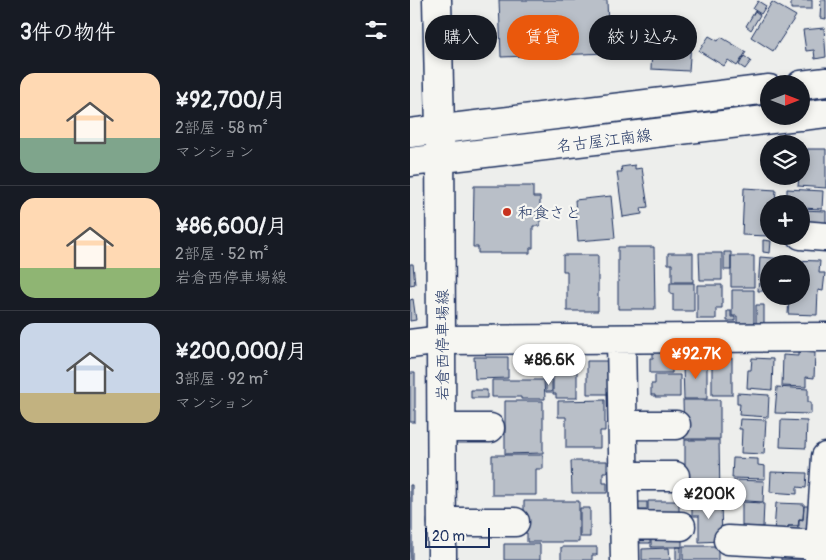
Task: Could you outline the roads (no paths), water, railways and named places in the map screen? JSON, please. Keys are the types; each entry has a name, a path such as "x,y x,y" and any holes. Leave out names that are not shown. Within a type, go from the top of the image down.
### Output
{"main road":[{"name":"岩倉西停車場線","path":"436,0 441,158 442,560"},
{"path":"810,84 826,82"},
{"name":"名古屋江南線","path":"410,133 760,90"},
{"name":"名古屋江南線","path":"810,115 826,113"},
{"name":"名古屋江南線","path":"410,162 760,121"},
{"path":"810,236 826,237"},
{"path":"410,344 442,340 826,337"},
{"path":"622,339 625,560"},
{"path":"623,425 676,425"},
{"path":"442,428 490,428"},
{"path":"728,540 820,552 826,457"},
{"path":"624,476 676,476"},
{"path":"442,522 515,522"},
{"path":"624,525 681,526"}],"place":[{"name":"和食さと","path":"507,212"}]}
